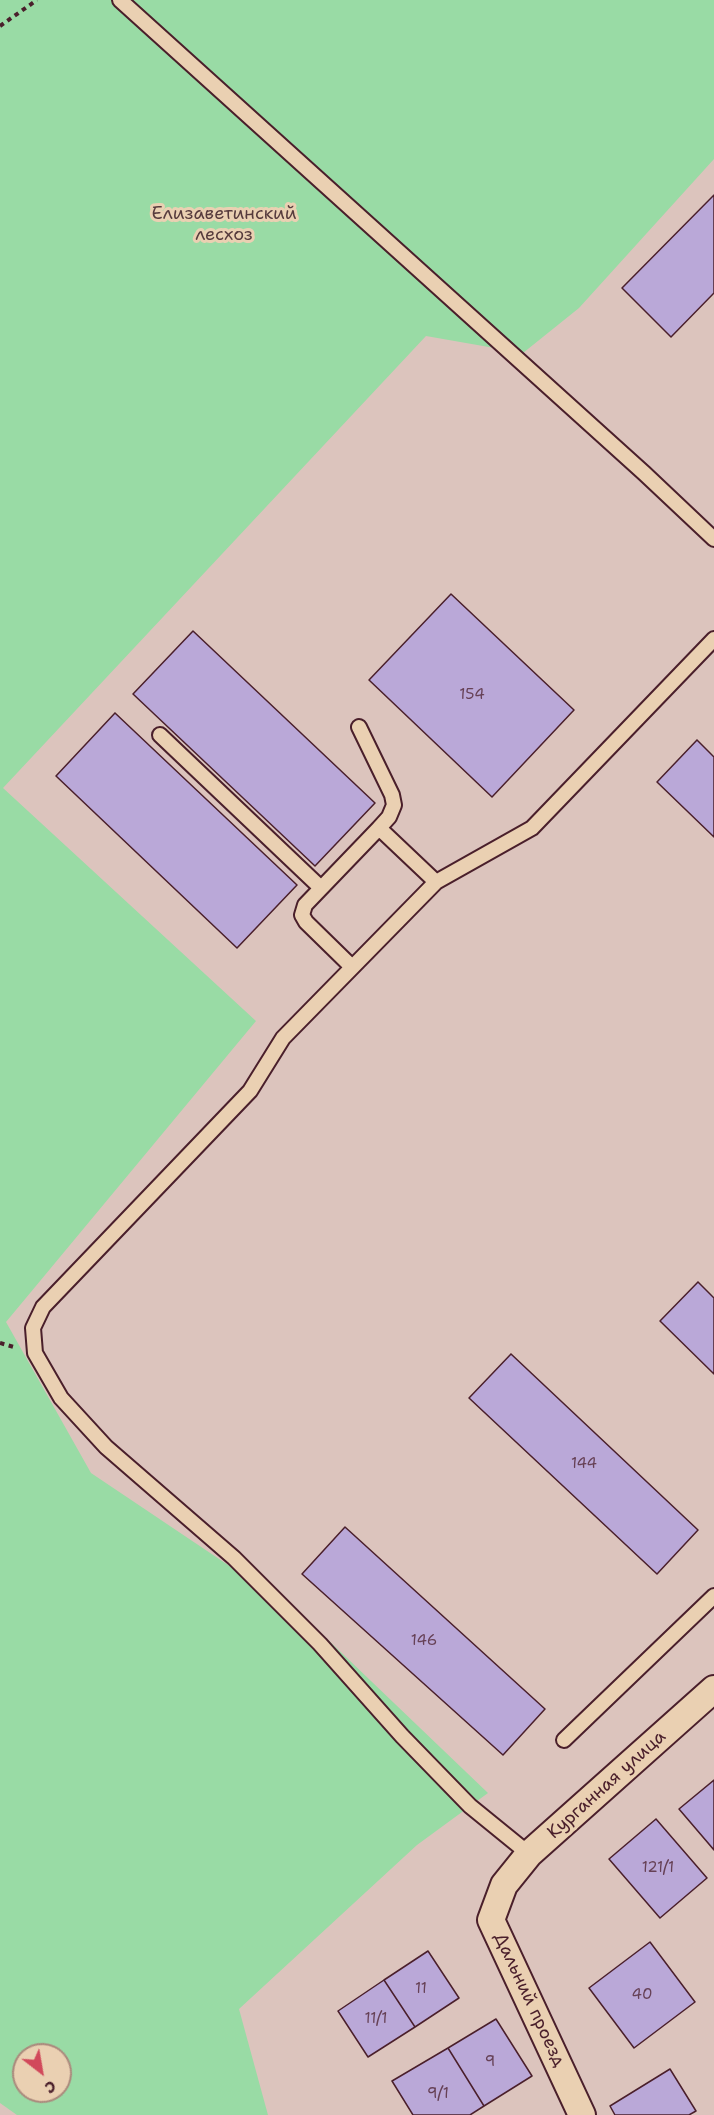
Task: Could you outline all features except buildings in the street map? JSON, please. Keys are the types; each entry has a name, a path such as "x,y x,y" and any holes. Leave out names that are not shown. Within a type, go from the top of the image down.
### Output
{"street":[{"name":"Курганная улица","path":"504,1885 529,1854 714,1689"},
{"name":"Дальний проезд","path":"504,1885 491,1920 582,2115"}],"lane":[{"path":"120,0 714,538"},
{"path":"529,1854 470,1806 402,1736 320,1644 234,1558 106,1447 62,1398 35,1353 33,1328 44,1307 250,1091 283,1038 436,882 532,828 714,639"},
{"path":"352,967 306,922 302,915 305,905 389,817 394,805 392,795 359,727"},
{"path":"160,735 321,888"},
{"path":"379,828 436,882"},
{"path":"564,1740 714,1596"}],"path":[{"path":"0,26 37,0"}],"green space":[{"name":"Елизаветинский лесхоз","path":"0,0 714,0 714,159 579,308 523,353 426,336 3,788 256,1021 6,1322 91,1473 301,1614 488,1793 417,1845 239,2009 268,2115 17,2115 0,2103"}]}
